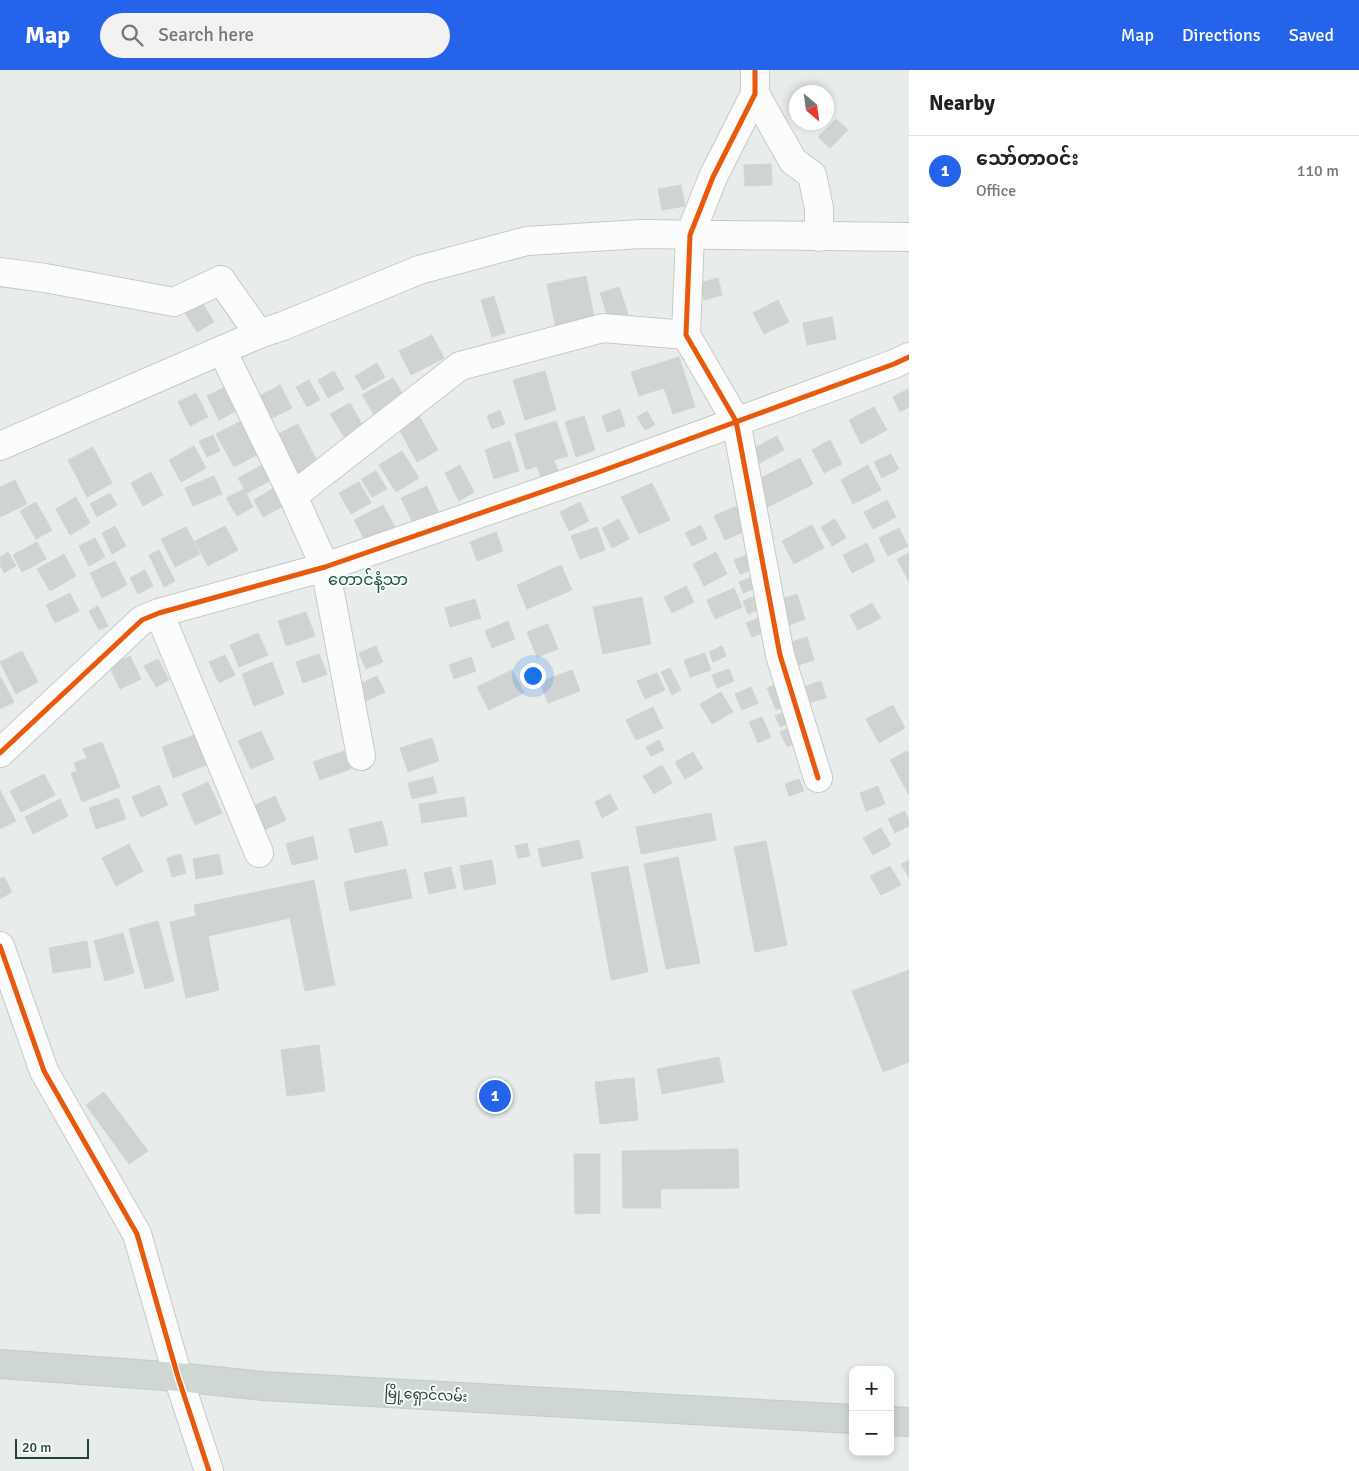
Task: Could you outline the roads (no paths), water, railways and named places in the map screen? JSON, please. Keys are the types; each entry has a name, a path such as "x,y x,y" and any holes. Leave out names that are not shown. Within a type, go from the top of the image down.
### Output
{"main road":[{"name":"မြို့ရှောင်လမ်း","path":"0,1364 178,1377 263,1386 849,1419"},
{"path":"894,1421 909,1422"}],"street":[{"path":"755,82 713,177 690,235 686,335 736,421 780,655 818,778"},
{"path":"755,82 793,161 812,175 819,208 819,237"},
{"path":"0,446 259,334 419,270 527,241 641,234 909,237"},
{"path":"0,272 45,278 174,302 220,280 259,334"},
{"path":"293,496 460,366 603,328 686,335"},
{"path":"222,350 293,496 325,567 361,756"},
{"path":"0,753 142,620 159,613 325,567 598,472 909,357"},
{"path":"159,613 260,853"},
{"path":"0,946 44,1071 137,1234 178,1377 209,1471"}],"place":[{"name":"သော်တာဝင်း","path":"495,1096"}],"district":[{"name":"တောင်နံ့သာ","path":"368,580"}]}
